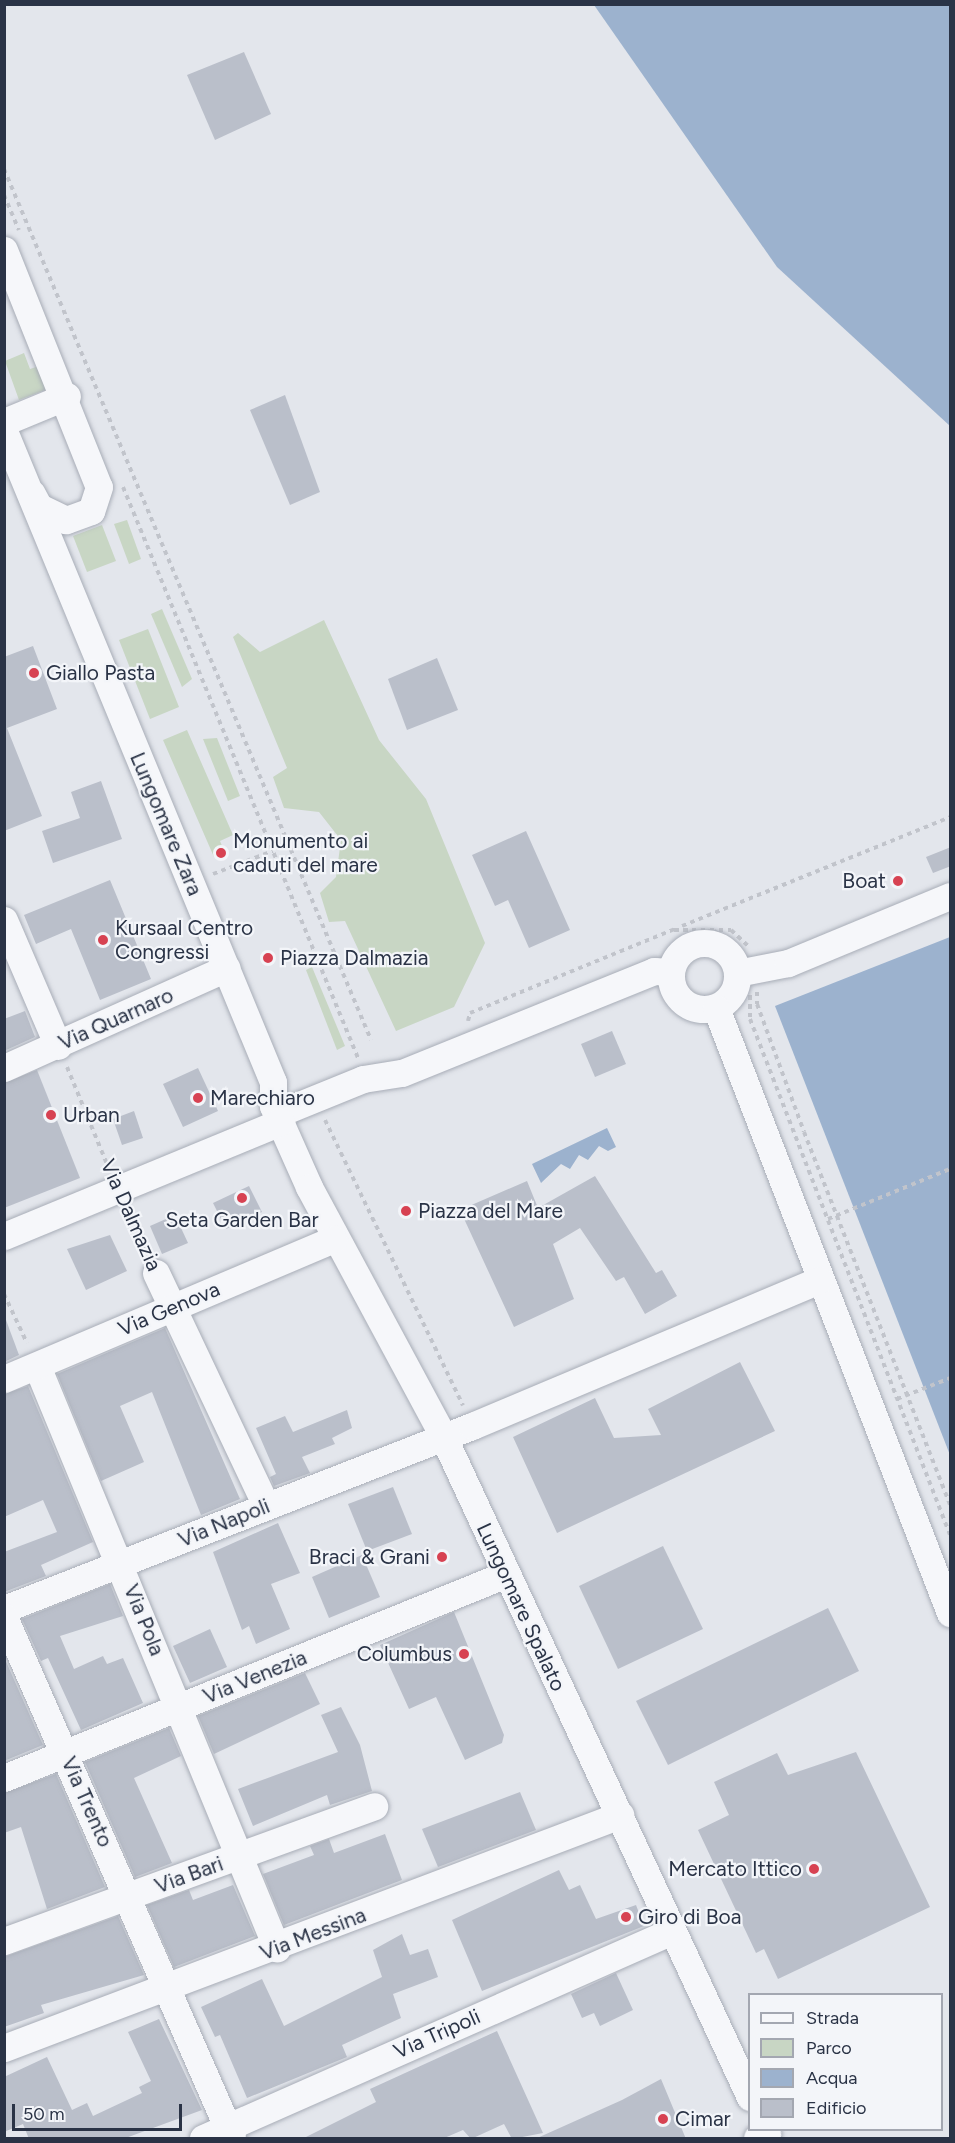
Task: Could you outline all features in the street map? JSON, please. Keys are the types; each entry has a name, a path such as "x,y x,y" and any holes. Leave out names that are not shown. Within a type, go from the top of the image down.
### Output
{"street":[{"path":"13,245 99,488 91,511 66,520"},
{"path":"4,422 67,396"},
{"name":"Lungomare Zara","path":"4,431 18,481 61,568 273,1082 279,1118"},
{"name":"Lungomare Zara","path":"18,481 39,507 66,520 59,540 61,568"},
{"path":"676,951 673,988 686,1004 716,1008 732,995 747,971 788,963 951,896"},
{"path":"4,920 58,1046"},
{"path":"4,1236 279,1118 357,1070 402,1073 654,971 676,951 713,944 747,971"},
{"name":"Via Quarnaro","path":"4,1068 58,1046 227,969"},
{"path":"716,1008 819,1280 951,1613"},
{"name":"Lungomare Spalato","path":"279,1118 334,1239 442,1436 504,1575 620,1815 748,2093"},
{"name":"Via Genova","path":"4,1379 334,1239"},
{"name":"Via Dalmazia","path":"156,1273 266,1506"},
{"name":"Via Napoli","path":"4,1609 121,1565 472,1425 819,1280"},
{"name":"Via Pola","path":"37,1366 180,1707 277,1949"},
{"name":"Via Venezia","path":"4,1778 504,1575"},
{"name":"Via Trento","path":"4,1617 128,1897 166,1989 221,2135"},
{"name":"Via Bari","path":"4,1941 241,1857 374,1806"},
{"name":"Via Messina","path":"4,2049 277,1949 620,1815"},
{"name":"Via Tripoli","path":"221,2135 672,1931"}],"path":[{"path":"4,169 371,1040"},
{"path":"4,195 13,245"},
{"path":"118,475 273,851 357,1070"},
{"path":"676,951 951,817"},
{"path":"191,884 273,851"},
{"path":"467,1023 470,1013 676,951 730,930 748,945 747,971 757,1004 836,1216 951,1504"},
{"path":"676,951 699,932 714,931 732,938 745,954 750,1019 951,1535"},
{"name":"Via Dalmazia","path":"58,1046 117,1189 156,1273"},
{"path":"326,1114 333,1142 391,1247 472,1425"},
{"path":"828,1219 951,1169"},
{"path":"4,1294 37,1366"},
{"path":"897,1399 951,1378"}],"green space":[{"path":"24,353 30,369 39,366 48,389 19,400 5,361"},
{"path":"127,520 141,559 129,564 114,524"},
{"path":"102,525 116,561 87,572 73,536"},
{"path":"162,609 192,679 182,687 151,614"},
{"path":"324,620 379,740 426,799 485,943 454,1007 396,1031 345,921 329,922 320,893 336,877 341,840 319,812 284,808 273,777 287,768 233,637 238,633 260,652"},
{"path":"148,629 179,707 150,719 119,640"},
{"path":"187,730 233,835 220,841 225,853 214,857 163,740"},
{"path":"217,738 240,796 228,801 203,739"},
{"path":"312,967 345,1046 337,1050 306,970"}],"water":[{"path":"594,5 950,5 950,426 777,267"},
{"path":"950,937 950,1455 775,1006"},
{"path":"607,1128 616,1147 608,1151 599,1146 588,1160 579,1155 570,1169 561,1164 541,1183 532,1164"}],"building":[{"path":"244,52 271,114 215,140 187,75"},
{"path":"285,395 320,492 290,505 250,410"},
{"path":"33,646 57,709 7,728 42,816 4,831 4,657"},
{"path":"437,658 458,710 407,730 388,679"},
{"path":"101,781 122,839 53,863 42,831 80,818 71,792"},
{"path":"526,831 570,930 529,948 508,900 495,906 472,855"},
{"path":"951,847 951,866 933,873 926,857"},
{"name":"Kursaal Centro Congressi","path":"110,880 151,979 100,1000 71,929 36,944 24,915"},
{"path":"25,1011 35,1037 4,1051 4,1019"},
{"path":"612,1031 626,1064 595,1077 581,1044"},
{"path":"198,1068 218,1111 183,1127 163,1084"},
{"path":"37,1070 80,1178 4,1208 4,1083"},
{"path":"134,1111 143,1138 122,1145 113,1119"},
{"path":"595,1176 656,1273 662,1270 677,1296 645,1314 624,1277 616,1281 580,1228 553,1244 574,1299 514,1327 460,1210 527,1181 538,1208"},
{"path":"249,1186 262,1212 226,1229 213,1203"},
{"path":"175,1215 188,1243 162,1254 150,1226"},
{"path":"110,1235 127,1271 86,1290 67,1249"},
{"path":"6,1320 19,1355 4,1362 4,1321"},
{"path":"165,1328 240,1499 201,1515 152,1392 120,1406 144,1462 101,1481 57,1374"},
{"path":"740,1362 775,1431 557,1533 513,1437 595,1398 614,1438 661,1435 648,1409"},
{"path":"28,1386 93,1542 41,1565 46,1576 4,1592 4,1552 57,1532 43,1500 4,1517 4,1394"},
{"path":"347,1410 352,1428 332,1438 335,1444 302,1457 310,1473 274,1486 270,1477 276,1474 256,1428 285,1416 293,1432"},
{"path":"393,1487 412,1534 367,1551 348,1504"},
{"path":"278,1523 300,1573 271,1584 290,1629 256,1644 249,1626 242,1630 213,1552"},
{"path":"663,1546 703,1629 618,1669 579,1586"},
{"path":"362,1555 380,1597 329,1618 312,1577"},
{"path":"110,1584 123,1616 60,1636 74,1669 103,1656 107,1664 123,1658 143,1703 81,1730 48,1658 41,1661 22,1619"},
{"path":"828,1608 859,1671 668,1765 636,1701"},
{"path":"454,1612 504,1735 502,1743 465,1760 436,1697 409,1709 380,1645"},
{"path":"210,1629 227,1667 190,1683 173,1646"},
{"path":"4,1657 43,1745 4,1761"},
{"path":"305,1673 320,1704 214,1754 198,1716"},
{"path":"341,1707 360,1745 372,1791 330,1805 327,1795 253,1826 238,1789 338,1752 321,1715"},
{"path":"169,1728 181,1756 134,1778 172,1863 135,1877 85,1762"},
{"name":"Mercato Ittico","path":"856,1752 930,1907 778,1979 764,1949 756,1953 698,1830 729,1815 714,1782 777,1753 788,1775"},
{"path":"56,1774 105,1887 47,1909 21,1827 4,1833 4,1793"},
{"path":"520,1792 536,1830 438,1867 422,1829"},
{"path":"385,1834 402,1880 284,1925 263,1874 314,1855 310,1846 329,1839 334,1853"},
{"path":"559,1870 569,1890 580,1885 596,1919 636,1905 644,1926 482,1991 452,1920"},
{"path":"233,1885 255,1936 174,1967 147,1905 189,1890 193,1900"},
{"path":"118,1916 144,1975 41,2005 44,2013 4,2027 4,1957"},
{"path":"402,1934 410,1955 428,1949 438,1977 393,1994 401,2018 342,2045 347,2057 247,2098 220,2035 215,2037 201,2007 262,1979 284,2026 382,1977 373,1950"},
{"path":"616,1973 633,2010 600,2026 594,2013 582,2018 571,1994"},
{"path":"159,2019 202,2110 123,2139 29,2139 23,2124 4,2132 4,2077 47,2057 72,2110 87,2103 93,2116 142,2093 139,2087 151,2081 128,2032"},
{"path":"497,2031 543,2133 512,2139 504,2124 471,2139 463,2130 442,2139 302,2139 376,2102 370,2089"},
{"path":"661,2079 686,2139 535,2139 622,2100"}],"place":[{"name":"Giallo Pasta","path":"34,673"},
{"name":"Monumento ai caduti del mare","path":"221,853"},
{"name":"Boat","path":"898,881"},
{"name":"Kursaal Centro Congressi","path":"103,940"},
{"name":"Piazza Dalmazia","path":"268,958"},
{"name":"Marechiaro","path":"198,1098"},
{"name":"Urban","path":"51,1115"},
{"name":"Seta Garden Bar","path":"242,1198"},
{"name":"Piazza del Mare","path":"406,1211"},
{"name":"Braci & Grani","path":"442,1557"},
{"name":"Columbus","path":"464,1654"},
{"name":"Mercato Ittico","path":"814,1869"},
{"name":"Giro di Boa","path":"626,1917"},
{"name":"Cimar","path":"663,2119"}]}
